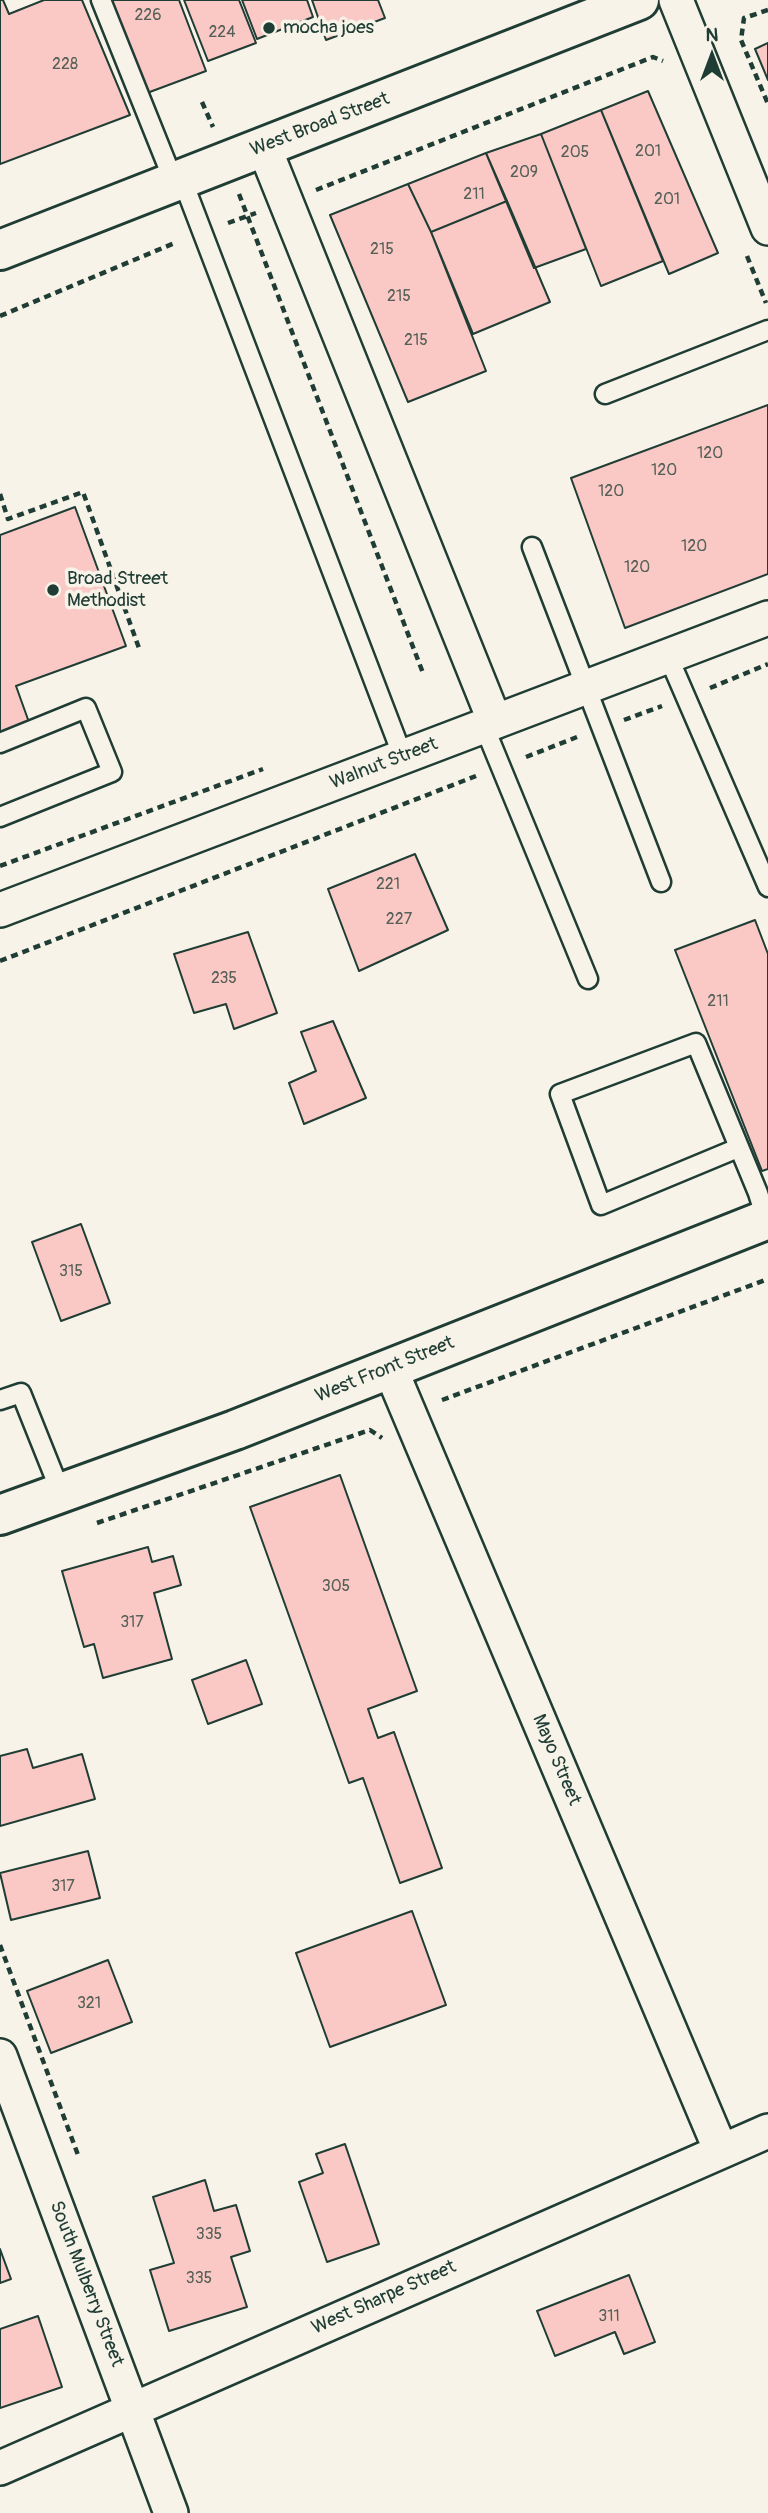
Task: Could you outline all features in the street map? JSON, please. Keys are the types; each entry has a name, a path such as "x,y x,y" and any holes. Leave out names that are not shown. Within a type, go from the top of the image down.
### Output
{"main road":[{"name":"West Broad Street","path":"0,250 639,0"},
{"name":"West Front Street","path":"0,1515 235,1430 767,1222"}],"street":[{"path":"676,0 756,237"},
{"path":"264,147 489,724"},
{"name":"Walnut Street","path":"0,910 768,618"},
{"name":"Mayo Street","path":"390,1368 721,2151"},
{"name":"South Mulberry Street","path":"0,2056 170,2513"},
{"name":"West Sharpe Street","path":"0,2468 768,2131"}],"lane":[{"path":"101,0 202,232 403,757"},
{"path":"605,394 768,330"},
{"path":"532,547 661,882"},
{"path":"668,656 768,887"},
{"path":"0,743 86,708 112,772 0,817"},
{"path":"489,724 500,767 588,979"},
{"path":"738,1148 601,1205 560,1094 696,1043 758,1193 767,1222"},
{"path":"0,1400 21,1393 61,1493"}],"path":[{"path":"768,10 744,18 741,40 768,104"},
{"path":"0,316 202,232 286,202 653,57 671,66"},
{"path":"227,162 423,673"},
{"path":"756,237 768,310"},
{"path":"0,494 8,519 83,492 140,651"},
{"path":"0,961 768,664"},
{"path":"432,1403 768,1279"},
{"path":"92,1525 370,1430 383,1438"},
{"path":"0,1945 82,2166"}],"building":[{"path":"0,0 3,0 9,14 44,0 82,0 130,115 0,164"},
{"path":"111,0 179,0 206,71 147,93"},
{"path":"184,0 239,0 256,43 208,61"},
{"name":"mocha joes","path":"242,0 307,0 313,17 257,39"},
{"path":"312,0 378,0 385,18 326,40"},
{"path":"768,43 768,80 755,49"},
{"path":"648,91 718,253 669,274 601,110"},
{"path":"601,110 663,261 601,286 541,134"},
{"path":"541,134 586,249 534,268 486,153"},
{"path":"486,153 507,201 431,232 408,184"},
{"path":"408,184 431,232 486,371 408,402 330,215"},
{"path":"507,201 550,302 473,334 431,232"},
{"path":"768,405 768,574 625,628 571,478"},
{"name":"Broad Street Methodist","path":"75,507 126,646 16,686 35,739 4,751 0,741 0,535"},
{"path":"415,854 448,930 359,971 328,889"},
{"path":"755,920 768,954 768,1169 762,1171 675,950"},
{"path":"248,932 277,1013 234,1029 226,1004 194,1013 174,954"},
{"path":"333,1021 366,1098 304,1124 289,1083 316,1071 301,1032"},
{"path":"81,1224 110,1303 61,1321 32,1242"},
{"path":"340,1475 417,1691 368,1709 378,1738 394,1732 442,1868 400,1883 363,1778 349,1783 250,1507"},
{"path":"148,1547 152,1562 173,1556 181,1585 154,1593 172,1659 103,1678 94,1644 84,1647 62,1571"},
{"path":"246,1660 262,1704 208,1724 192,1680"},
{"path":"27,1749 33,1768 82,1754 95,1799 0,1826 0,1756"},
{"path":"88,1851 100,1898 11,1920 0,1873"},
{"path":"412,1911 446,2005 330,2047 296,1953"},
{"path":"108,1960 132,2022 51,2053 27,1991"},
{"path":"345,2144 379,2244 327,2262 299,2182 323,2173 316,2154"},
{"path":"205,2180 214,2211 236,2205 250,2251 231,2257 247,2307 169,2331 150,2270 174,2263 153,2197"},
{"path":"0,2249 11,2279 0,2283"},
{"path":"629,2275 655,2342 624,2354 615,2332 555,2356 537,2311"},
{"path":"38,2316 62,2387 0,2408 0,2329"}],"place":[{"name":"mocha joes","path":"269,28"},
{"name":"Broad Street Methodist","path":"53,590"}]}
